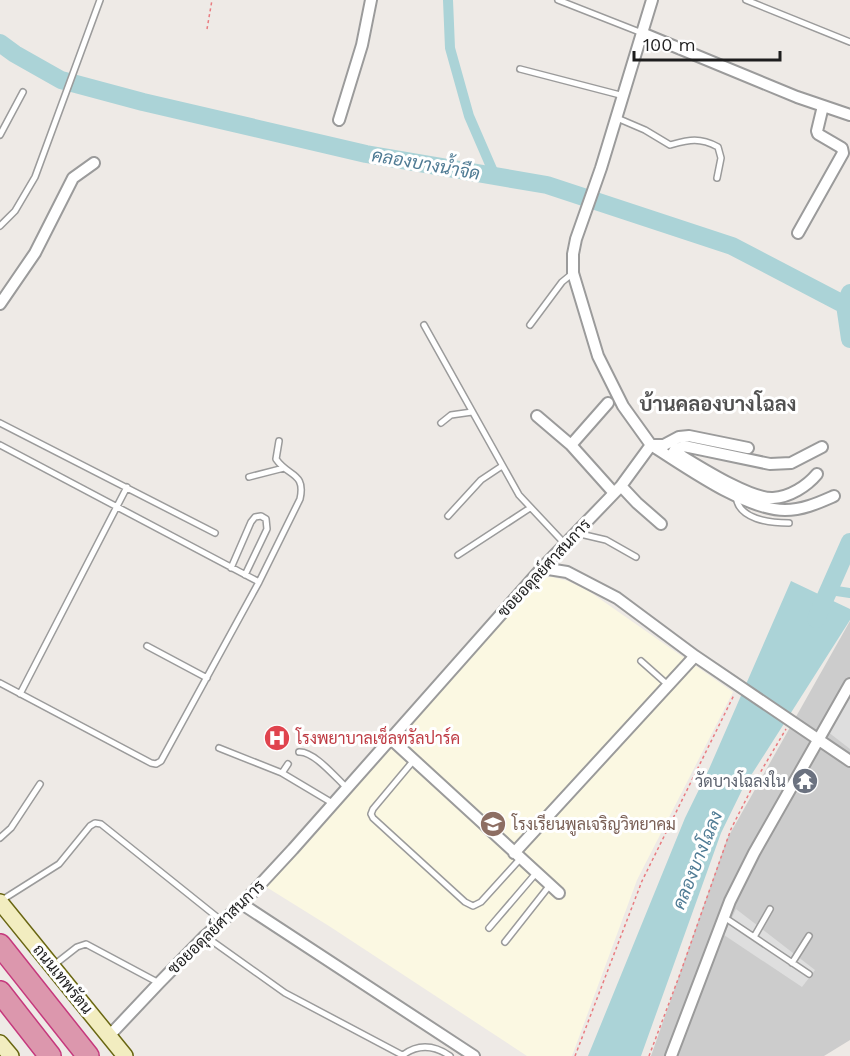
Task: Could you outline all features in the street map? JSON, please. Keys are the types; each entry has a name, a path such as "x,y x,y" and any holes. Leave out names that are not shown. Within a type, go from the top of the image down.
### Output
{"highway":[{"name":"ถนนเทพรัตน","path":"0,945 88,1056"},
{"path":"0,962 75,1056"},
{"path":"0,992 51,1056"},
{"path":"0,1000 44,1056"}],"main road":[{"name":"ถนนเทพรัตน","path":"0,902 125,1056"}],"street":[{"path":"339,120 362,45 371,0"},
{"path":"652,0 573,254 573,273 598,356 623,406 651,445 736,495 771,509 805,508 834,496"},
{"path":"642,33 850,115"},
{"path":"798,233 843,153 842,148 818,134 823,106"},
{"path":"0,304 35,253 73,178 94,163"},
{"path":"571,445 608,403"},
{"path":"537,416 617,490 661,524"},
{"path":"651,445 664,445 679,437 689,436 748,448"},
{"name":"ซอยอดุลย์ศาสนการ","path":"109,1036 205,936 242,904 334,804 542,568 617,490 651,445"},
{"path":"664,445 749,492 764,497 774,498 800,489 817,474"},
{"path":"674,451 684,446 770,464 791,463 822,447"},
{"path":"542,568 567,572 617,598 695,656 850,761"},
{"path":"517,856 695,656"},
{"path":"671,1056 724,916 754,852 850,684"},
{"path":"391,739 559,893"},
{"path":"242,904 474,1056"}],"lane":[{"path":"558,0 642,33"},
{"path":"746,0 850,42"},
{"path":"0,226 15,211 35,177 99,2"},
{"path":"520,69 624,96"},
{"path":"0,135 23,92"},
{"path":"617,118 645,130 670,145 688,139 718,147 721,158 717,178"},
{"path":"530,325 554,292 573,273"},
{"path":"424,325 519,495 565,544"},
{"path":"441,423 451,416 472,412"},
{"path":"0,423 215,532"},
{"path":"0,683 156,764 165,756 259,582 300,500 302,485 293,473 284,468 276,459 279,441"},
{"path":"0,445 259,582"},
{"path":"448,516 481,480 502,466"},
{"path":"249,477 284,468"},
{"path":"20,694 127,487"},
{"path":"736,495 736,502 740,508 756,518 789,524"},
{"path":"458,555 530,508"},
{"path":"231,568 250,522 255,517 261,516 266,519 267,529 245,575"},
{"path":"576,533 606,540 636,557"},
{"path":"147,646 207,678"},
{"path":"641,661 668,685"},
{"path":"219,748 282,773 334,804"},
{"path":"299,752 314,757 347,788"},
{"path":"414,760 373,809 371,814 373,818 465,902 473,906 481,902 517,856"},
{"path":"282,773 288,764"},
{"path":"0,838 11,828 40,784"},
{"path":"0,902 59,864 95,823 101,824 222,921"},
{"path":"489,928 537,872"},
{"path":"505,942 550,885"},
{"path":"754,937 770,909"},
{"path":"724,916 809,974"},
{"path":"205,936 285,993 403,1056 415,1048 428,1046 450,1056"},
{"path":"792,963 809,936"},
{"path":"53,966 77,947 86,944 159,983"},
{"path":"387,1048 387,1056"}],"path":[{"path":"207,29 212,0"},
{"path":"575,1056 642,881 708,751 734,693 735,683"},
{"path":"649,1056 731,829 783,730 794,723"}],"shaded area":[{"name":"โรงเรียนพูลเจริญวิทยาคม","path":"552,577 568,581 590,592 733,692 637,880 572,1056 527,1056 263,885 535,578"},
{"name":"วัดบางโฉลงใน","path":"850,621 850,1040 824,1056 651,1056 727,839"},
{"path":"850,679 850,749 823,728"},
{"path":"736,909 815,970 802,987 724,935"}],"water":[{"path":"791,581 850,609 850,620 743,788 721,833 641,1056 588,1056 685,818 709,769"}],"waterway":[{"path":"448,0 450,48 469,116 495,176"},
{"name":"คลองบางน้ำจืด","path":"0,43 61,80 143,102 366,154 547,185 732,246 845,305"},
{"name":"คลองบางโฉลง","path":"850,293 845,305 850,339"},
{"name":"คลองบางโฉลง","path":"816,619 850,542"},
{"path":"830,590 850,593"}],"place":[{"name":"โรงพยาบาลเซ็ลทรัลปาร์ค","path":"277,738"},
{"name":"วัดบางโฉลงใน","path":"805,781"},
{"name":"โรงเรียนพูลเจริญวิทยาคม","path":"493,824"}],"district":[{"name":"บ้านคลองบางโฉลง","path":"718,404"}]}
